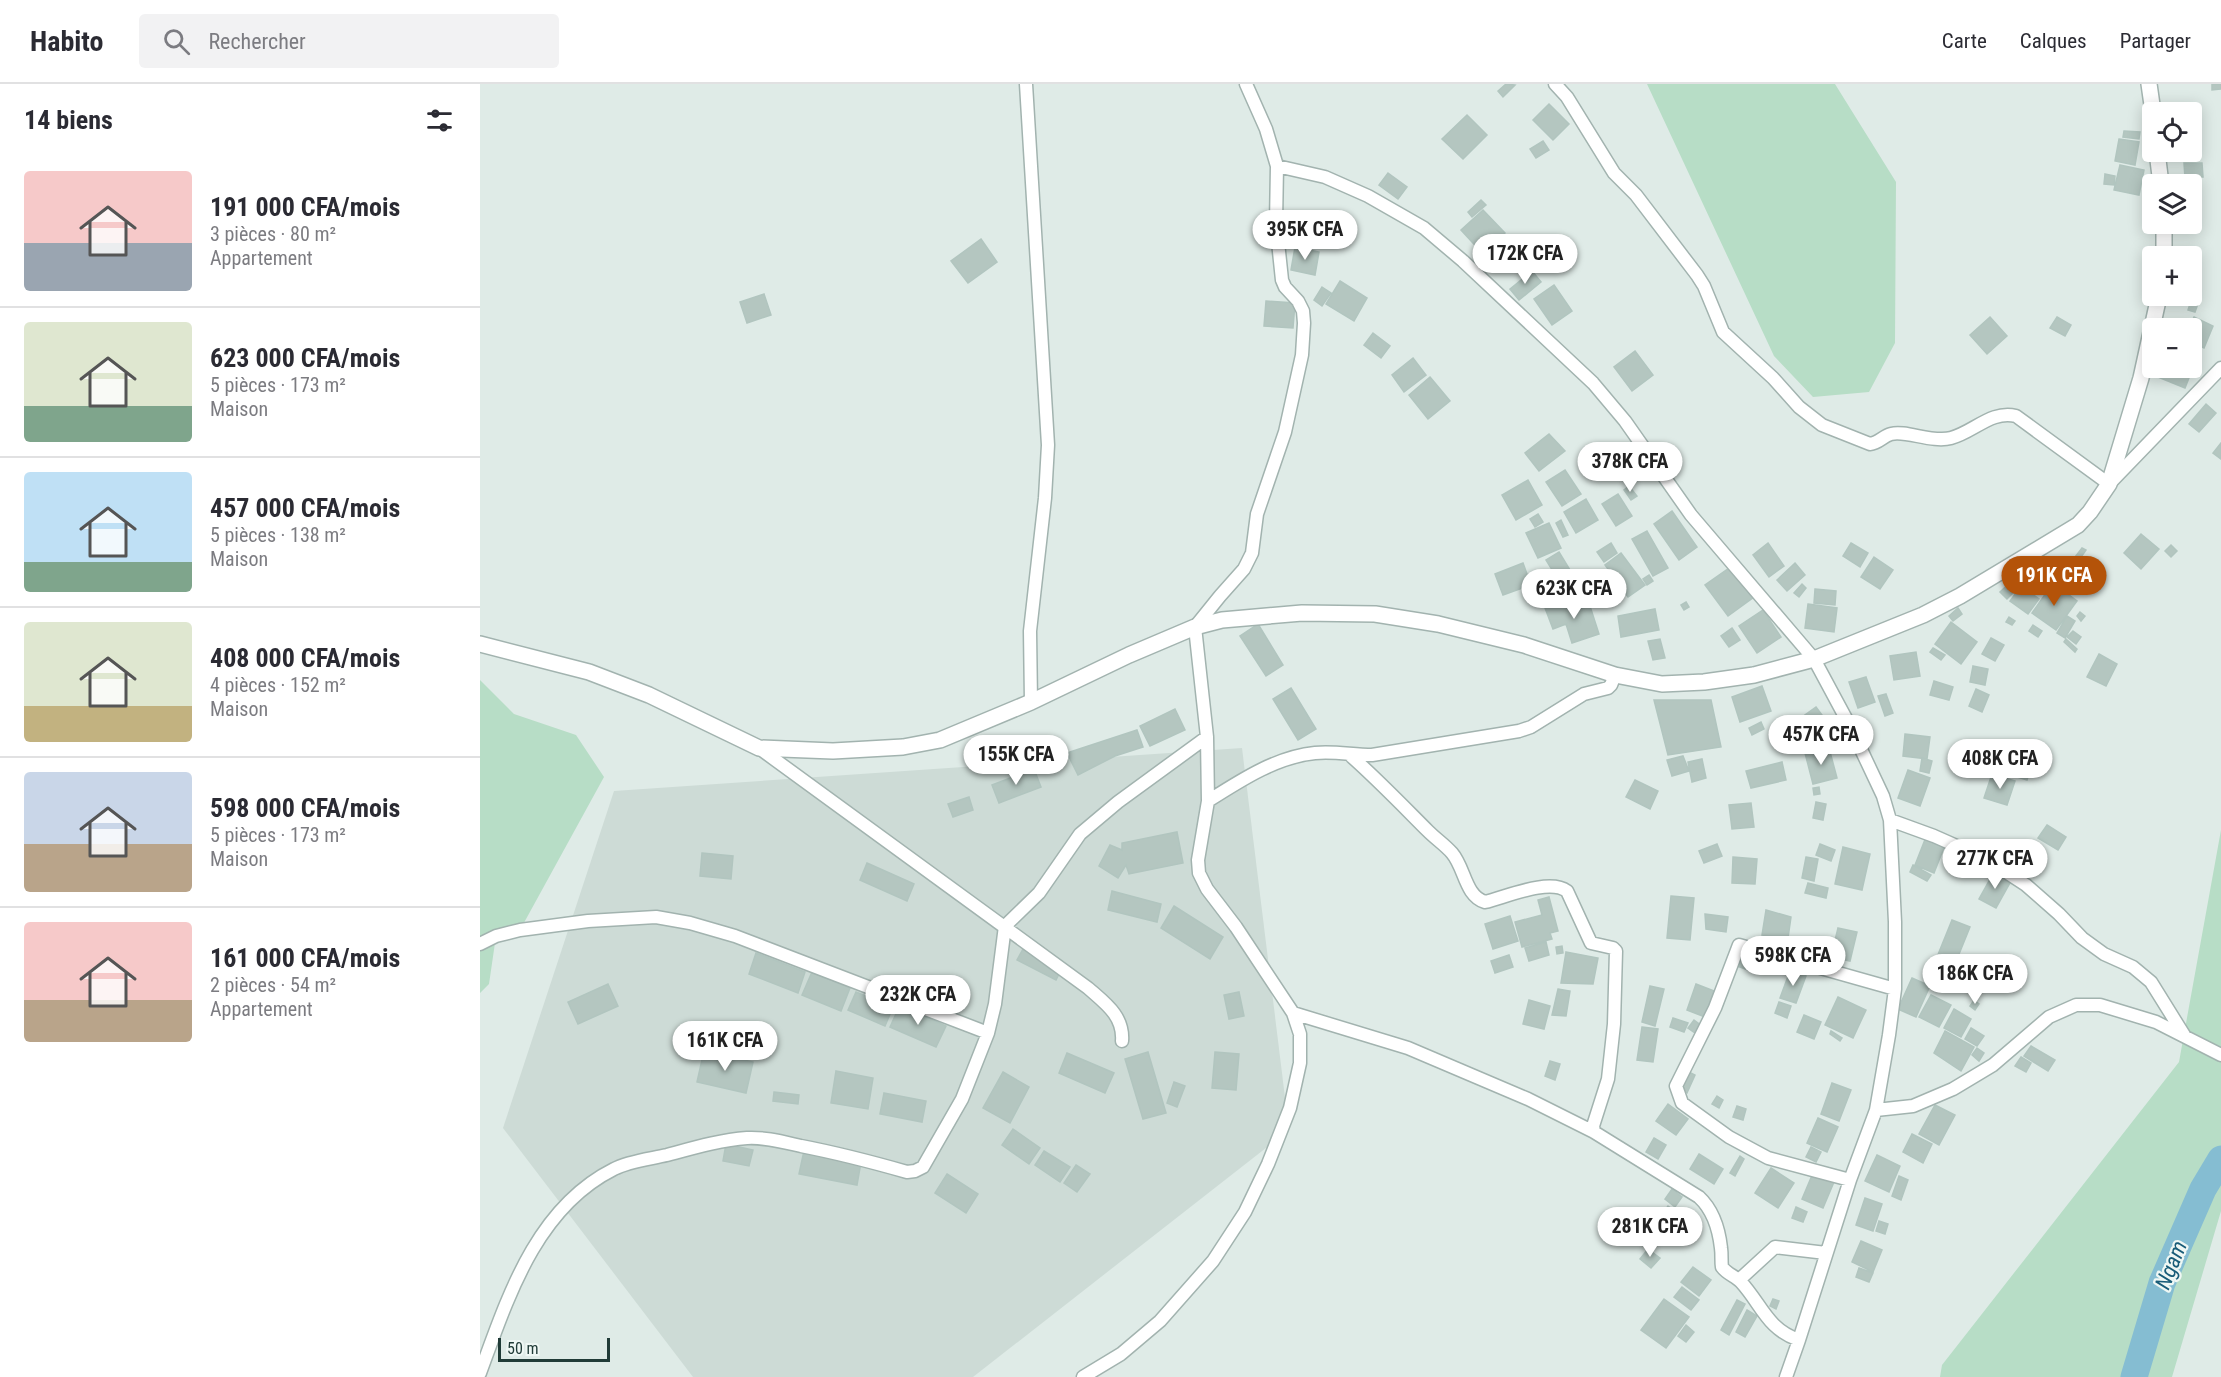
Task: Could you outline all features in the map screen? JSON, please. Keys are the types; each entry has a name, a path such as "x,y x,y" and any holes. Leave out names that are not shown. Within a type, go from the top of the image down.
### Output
{"street":[{"path":"1026,84 1048,445 1045,498 1030,631 1031,702"},
{"path":"1083,1377 1121,1354 1160,1321 1213,1261 1245,1212 1268,1164 1290,1108 1300,1063 1300,1034 1293,1013 1236,927 1207,889 1199,873 1198,860 1208,801 1206,737 1195,627 1244,569 1252,553 1257,514 1285,432 1302,355 1303,310 1282,280 1276,223 1276,166 1266,129 1246,84"},
{"path":"1555,84 1567,97 1614,173 1636,195 1697,275 1704,286 1723,332 1773,378 1799,407 1822,425 1870,444 1876,444 1891,434 1935,439 1952,438 1992,417 2008,414 2016,416 2109,484"},
{"path":"2149,84 2152,102"},
{"path":"1276,166 1325,177 1368,196 1424,228 1472,269 1593,383 1625,421 1691,515 1814,659 1850,726 1883,796 1890,820 1895,922 1895,988 1889,1035 1876,1110 1850,1180 1785,1377"},
{"path":"2109,484 2141,378 2157,306"},
{"path":"759,748 833,751 903,747 940,740 1031,702 1119,659 1195,627 1222,620 1302,613 1375,614 1438,624 1502,640 1615,675 1662,684 1704,682 1754,675 1814,659 1923,615 1960,596 2078,525 2090,513 2109,484 2221,368"},
{"path":"480,644 589,672 649,695 759,748 1088,988 1107,1005 1119,1020 1123,1031 1122,1041"},
{"path":"1208,801 1265,768 1303,755 1319,753 1372,755 1519,731 1531,727 1584,694 1608,688 1615,675"},
{"path":"480,1373 507,1299 530,1252 555,1215 571,1199 596,1179 616,1167 719,1141 746,1138 773,1140 907,1172 923,1167 962,1099 987,1032 995,1004 1005,926 1039,893 1080,834 1118,802 1206,737"},
{"path":"1351,756 1452,853 1473,895 1479,901 1485,902 1549,885 1562,887 1567,891 1591,944 1613,948 1616,951 1614,1024 1608,1079 1593,1126 1594,1132"},
{"path":"1890,820 1986,859 2026,885 2082,938 2104,954 2133,967 2151,982 2185,1036"},
{"path":"480,944 496,936 520,930 588,921 656,917 690,922 735,936 987,1032"},
{"path":"1850,1180 1768,1158 1729,1137 1682,1103 1676,1086 1715,1008 1739,945 1895,988"},
{"path":"1876,1110 1913,1106 1953,1089 1993,1065 2049,1017 2076,1005 2100,1005 2156,1022 2221,1055"},
{"path":"1293,1013 1408,1048 1528,1099 1594,1132 1699,1197 1708,1205 1712,1213 1721,1248 1722,1267 1739,1280 1771,1324 1789,1337 1799,1340"},
{"path":"1739,1280 1774,1246 1826,1253"}],"shaded area":[{"path":"1242,748 1289,1130 973,1377 693,1377 503,1128 614,791"}],"green space":[{"path":"1647,84 1835,84 1896,182 1895,343 1869,392 1813,397 1774,356"},
{"path":"480,680 514,714 576,735 604,777 520,930 496,936 489,984 480,993"},
{"path":"2221,830 2221,1211 2172,1377 1940,1377 1942,1365 2179,1062"}],"building":[{"path":"1506,84 1515,85 1503,97 1498,91"},
{"path":"2212,84 2221,84 2221,89 2212,90"},
{"path":"1549,104 1569,124 1553,140 1533,120"},
{"path":"1467,115 1487,135 1463,159 1442,139"},
{"path":"2124,131 2140,132 2139,139 2123,137"},
{"path":"2119,139 2139,142 2135,165 2115,161"},
{"path":"1543,141 1549,150 1536,158 1530,149"},
{"path":"2184,163 2202,163 2203,177 2202,174 2185,174"},
{"path":"2120,165 2144,170 2139,195 2114,190"},
{"path":"1388,173 1407,187 1398,199 1379,185"},
{"path":"2105,174 2115,176 2114,185 2104,184"},
{"path":"1481,200 1486,205 1472,217 1468,212"},
{"path":"1483,210 1505,233 1483,254 1461,230"},
{"path":"1515,237 1524,247 1515,255 1506,245"},
{"path":"981,239 997,262 968,283 951,261"},
{"path":"1295,247 1319,252 1315,275 1291,270"},
{"path":"1532,271 1541,282 1519,300 1510,289"},
{"path":"1340,281 1367,298 1354,321 1326,304"},
{"path":"1554,285 1572,311 1552,325 1534,299"},
{"path":"1322,287 1331,293 1322,306 1314,300"},
{"path":"764,294 771,315 747,323 740,302"},
{"path":"1266,301 1295,303 1293,328 1264,326"},
{"path":"2189,306 2197,306 2195,312 2188,310"},
{"path":"1990,317 2007,336 1987,354 1970,335"},
{"path":"2057,317 2071,325 2065,336 2050,328"},
{"path":"2202,321 2213,326 2204,348 2202,347"},
{"path":"1373,333 1390,346 1381,358 1364,345"},
{"path":"1635,351 1653,375 1632,391 1614,367"},
{"path":"1413,358 1426,375 1404,392 1392,375"},
{"path":"1430,377 1450,401 1428,419 1409,395"},
{"path":"2160,378 2189,378 2185,388"},
{"path":"2206,404 2216,413 2199,432 2189,424"},
{"path":"1549,434 1565,451 1539,471 1525,453"},
{"path":"2221,443 2221,459 2213,453"},
{"path":"1565,470 1581,494 1562,506 1546,482"},
{"path":"1528,480 1542,505 1516,520 1502,495"},
{"path":"1629,486 1637,496 1631,500 1624,490"},
{"path":"1618,494 1632,516 1616,526 1602,504"},
{"path":"1586,499 1598,520 1576,533 1564,512"},
{"path":"1672,511 1697,547 1679,560 1654,524"},
{"path":"1538,514 1543,522 1535,527 1530,519"},
{"path":"1561,520 1568,535 1563,537 1556,523"},
{"path":"1549,523 1561,548 1538,558 1526,533"},
{"path":"1647,531 1668,568 1653,576 1632,539"},
{"path":"2141,534 2159,549 2141,569 2124,553"},
{"path":"1611,543 1617,553 1604,562 1597,552"},
{"path":"1768,543 1784,566 1769,577 1753,555"},
{"path":"1851,543 1868,553 1860,567 1843,556"},
{"path":"2171,545 2177,551 2171,557 2165,551"},
{"path":"2082,548 2086,550 2079,560 2075,557"},
{"path":"1559,552 1570,570 1557,578 1546,560"},
{"path":"1621,553 1645,585 1628,597 1605,565"},
{"path":"1874,557 1893,570 1880,589 1861,577"},
{"path":"1523,563 1531,585 1503,595 1495,574"},
{"path":"1795,563 1805,575 1787,591 1777,580"},
{"path":"2078,563 2095,575 2082,594 2065,583"},
{"path":"1732,566 1754,597 1728,616 1705,585"},
{"path":"2020,573 2026,580 2007,599 2000,592"},
{"path":"1649,575 1653,581 1647,585 1643,579"},
{"path":"1570,581 1576,590 1565,597 1559,588"},
{"path":"2053,583 2077,601 2056,630 2032,613"},
{"path":"1802,584 1806,588 1799,597 1794,593"},
{"path":"2021,586 2039,599 2028,614 2010,601"},
{"path":"1815,589 1836,591 1835,605 1814,603"},
{"path":"1588,600 1599,634 1572,643 1566,624 1553,629 1545,608 1564,601 1569,607"},
{"path":"1686,602 1689,607 1684,610 1681,605"},
{"path":"1808,604 1837,608 1834,632 1805,628"},
{"path":"1958,608 1962,614 1953,621 1949,616"},
{"path":"1655,609 1659,630 1621,637 1618,616"},
{"path":"1763,610 1781,637 1757,653 1739,626"},
{"path":"2080,612 2085,616 2081,621 2077,616"},
{"path":"2067,616 2075,621 2065,638 2057,633"},
{"path":"2009,617 2015,621 2012,625 2006,622"},
{"path":"1951,622 1977,642 1961,664 1935,644"},
{"path":"1258,624 1283,665 1266,676 1240,636"},
{"path":"2033,625 2042,631 2038,637 2029,631"},
{"path":"1732,628 1740,640 1729,647 1721,636"},
{"path":"2073,631 2081,637 2076,644 2067,637"},
{"path":"1991,638 2004,645 1995,661 1982,654"},
{"path":"1660,639 1665,658 1653,660 1648,641"},
{"path":"2066,639 2077,649 2075,652 2064,642"},
{"path":"1933,648 1945,655 1941,660 1930,652"},
{"path":"1916,652 1920,676 1894,680 1890,656"},
{"path":"2099,654 2117,664 2106,686 2087,677"},
{"path":"1973,666 1988,669 1985,685 1970,682"},
{"path":"1866,677 1875,702 1858,708 1849,682"},
{"path":"1934,681 1953,687 1949,700 1930,695"},
{"path":"1762,686 1771,711 1740,722 1732,697"},
{"path":"1291,688 1316,729 1298,740 1273,699"},
{"path":"1976,689 1989,695 1982,712 1969,706"},
{"path":"1886,694 1893,713 1885,716 1878,696"},
{"path":"1654,700 1711,700 1721,747 1668,755"},
{"path":"1816,707 1825,719 1800,737 1791,725"},
{"path":"1175,709 1185,730 1150,746 1140,726"},
{"path":"1761,722 1764,729 1752,735 1749,728"},
{"path":"1137,730 1143,747 1115,756 1078,775 1067,753"},
{"path":"1905,734 1930,737 1927,759 1903,756"},
{"path":"1829,748 1837,778 1813,784 1805,753"},
{"path":"1683,756 1689,771 1672,776 1667,760"},
{"path":"1922,758 1932,761 1929,773 1920,771"},
{"path":"1702,759 1706,778 1692,782 1688,762"},
{"path":"1782,762 1786,780 1751,788 1746,771"},
{"path":"2018,763 2031,767 2027,780 2014,776"},
{"path":"1034,769 1041,787 999,803 992,785"},
{"path":"1908,770 1930,778 1920,806 1898,798"},
{"path":"1992,774 2015,781 2007,805 1984,798"},
{"path":"1635,780 1658,791 1650,809 1626,797"},
{"path":"1819,787 1820,794 1814,795 1813,788"},
{"path":"969,797 973,810 953,817 948,804"},
{"path":"1816,802 1826,804 1823,820 1813,818"},
{"path":"1751,803 1754,827 1732,829 1729,805"},
{"path":"2047,825 2066,837 2058,850 2038,838"},
{"path":"1177,832 1183,863 1129,874 1126,865 1118,878 1099,866 1110,845 1122,850 1122,843"},
{"path":"1926,837 1945,845 1934,873 1915,865"},
{"path":"1717,844 1722,856 1704,863 1699,851"},
{"path":"1820,844 1835,850 1831,861 1816,855"},
{"path":"1843,847 1870,854 1862,890 1835,884"},
{"path":"702,853 733,856 731,879 700,876"},
{"path":"1733,857 1757,859 1755,884 1732,883"},
{"path":"1806,857 1818,859 1814,881 1802,878"},
{"path":"867,863 914,884 907,901 860,880"},
{"path":"1913,865 1931,875 1927,881 1910,872"},
{"path":"1994,872 2011,881 1996,908 1979,899"},
{"path":"1808,883 1828,888 1826,898 1805,893"},
{"path":"1112,891 1161,904 1157,922 1108,910"},
{"path":"1671,896 1694,898 1690,940 1667,938"},
{"path":"1549,897 1558,931 1550,933 1552,939 1522,947 1515,922 1542,915 1538,900"},
{"path":"1174,906 1223,937 1210,959 1161,928"},
{"path":"1766,910 1791,917 1788,938 1762,935"},
{"path":"1705,914 1728,917 1726,932 1706,929"},
{"path":"1510,916 1518,941 1493,949 1485,924"},
{"path":"1952,920 1970,927 1955,964 1937,957"},
{"path":"1838,928 1857,932 1850,961 1831,957"},
{"path":"1546,942 1549,955 1529,961 1525,948"},
{"path":"1562,946 1563,953 1557,954 1556,947"},
{"path":"1815,948 1826,952 1822,962 1810,958"},
{"path":"1023,949 1061,970 1056,980 1017,960"},
{"path":"1566,952 1598,958 1593,984 1561,983"},
{"path":"1741,952 1756,957 1751,971 1737,966"},
{"path":"756,953 805,972 798,993 749,974"},
{"path":"1509,955 1513,967 1495,973 1491,961"},
{"path":"1790,971 1806,976 1796,1003 1780,998"},
{"path":"812,972 850,988 841,1011 802,995"},
{"path":"1912,978 1930,986 1916,1017 1898,1009"},
{"path":"608,984 618,1006 578,1024 568,1002"},
{"path":"1696,984 1714,991 1705,1017 1687,1010"},
{"path":"1650,986 1664,989 1655,1026 1642,1022"},
{"path":"1558,989 1570,991 1566,1016 1552,1015"},
{"path":"856,992 893,1007 885,1026 848,1010"},
{"path":"1239,992 1244,1016 1229,1019 1224,995"},
{"path":"1931,995 1951,1005 1939,1027 1919,1017"},
{"path":"1838,997 1866,1010 1853,1038 1825,1025"},
{"path":"1529,1000 1550,1006 1544,1029 1523,1024"},
{"path":"1974,1000 1979,1004 1975,1010 1970,1006"},
{"path":"1779,1002 1791,1006 1787,1018 1775,1013"},
{"path":"900,1005 946,1026 936,1047 890,1027"},
{"path":"1954,1009 1971,1019 1961,1037 1944,1028"},
{"path":"1804,1015 1821,1022 1814,1039 1797,1032"},
{"path":"1673,1018 1688,1023 1684,1032 1670,1027"},
{"path":"1694,1020 1702,1026 1698,1035 1688,1028"},
{"path":"1642,1027 1658,1029 1653,1062 1637,1060"},
{"path":"1971,1028 1984,1036 1977,1046 1965,1039"},
{"path":"1831,1031 1842,1038 1840,1041 1830,1034"},
{"path":"1945,1031 1974,1047 1961,1071 1934,1053"},
{"path":"2031,1046 2055,1060 2048,1071 2024,1056"},
{"path":"1977,1048 1984,1053 1979,1061 1972,1055"},
{"path":"704,1051 753,1062 746,1093 697,1082"},
{"path":"1148,1052 1166,1113 1143,1119 1125,1059"},
{"path":"1215,1052 1239,1054 1236,1090 1212,1088"},
{"path":"1067,1053 1114,1073 1105,1093 1059,1073"},
{"path":"2021,1057 2031,1063 2026,1072 2015,1066"},
{"path":"1550,1061 1560,1064 1555,1080 1545,1076"},
{"path":"1685,1070 1695,1075 1687,1093 1678,1087"},
{"path":"836,1071 873,1078 868,1109 831,1103"},
{"path":"1003,1072 1029,1087 1010,1123 983,1108"},
{"path":"1174,1082 1185,1086 1177,1107 1167,1103"},
{"path":"1832,1083 1851,1090 1839,1121 1821,1114"},
{"path":"774,1092 799,1095 798,1104 773,1101"},
{"path":"884,1093 926,1101 922,1122 880,1114"},
{"path":"1717,1096 1723,1100 1719,1108 1712,1104"},
{"path":"1668,1104 1688,1119 1676,1135 1656,1121"},
{"path":"1935,1105 1955,1115 1939,1145 1919,1134"},
{"path":"1737,1106 1746,1109 1743,1120 1733,1117"},
{"path":"1818,1118 1838,1127 1827,1152 1807,1143"},
{"path":"1013,1129 1040,1148 1029,1164 1002,1145"},
{"path":"1912,1134 1932,1144 1923,1163 1903,1152"},
{"path":"1654,1138 1666,1145 1658,1159 1646,1152"},
{"path":"726,1144 753,1150 749,1166 723,1161"},
{"path":"1811,1147 1821,1152 1816,1162 1806,1157"},
{"path":"804,1151 861,1162 857,1185 799,1174"},
{"path":"1044,1151 1070,1167 1060,1182 1035,1165"},
{"path":"1699,1154 1723,1169 1714,1184 1690,1169"},
{"path":"1877,1155 1900,1166 1889,1192 1865,1181"},
{"path":"1740,1156 1744,1159 1735,1176 1730,1173"},
{"path":"1076,1165 1090,1174 1077,1192 1064,1183"},
{"path":"1771,1168 1794,1183 1778,1208 1755,1193"},
{"path":"1813,1173 1834,1182 1823,1208 1802,1199"},
{"path":"947,1174 978,1194 966,1213 935,1193"},
{"path":"1899,1176 1908,1180 1901,1200 1892,1196"},
{"path":"1672,1189 1682,1197 1675,1207 1665,1199"},
{"path":"1865,1198 1882,1204 1873,1231 1856,1225"},
{"path":"1668,1206 1689,1221 1675,1241 1654,1225"},
{"path":"1796,1207 1807,1212 1803,1222 1792,1218"},
{"path":"1879,1221 1888,1224 1885,1234 1876,1231"},
{"path":"1861,1241 1882,1250 1873,1272 1852,1262"},
{"path":"1648,1249 1660,1258 1651,1268 1640,1259"},
{"path":"1693,1267 1711,1280 1699,1296 1681,1282"},
{"path":"1859,1268 1873,1273 1869,1282 1856,1277"},
{"path":"1682,1287 1699,1300 1691,1310 1674,1297"},
{"path":"1664,1299 1689,1317 1666,1348 1641,1330"},
{"path":"1773,1299 1779,1301 1776,1309 1770,1306"},
{"path":"1737,1300 1745,1304 1729,1335 1721,1330"},
{"path":"1747,1310 1757,1316 1745,1337 1736,1332"},
{"path":"1686,1325 1694,1332 1686,1342 1678,1336"}],"waterway":[{"name":"Ngam","path":"2134,1377 2162,1283 2203,1189 2221,1159"}]}
